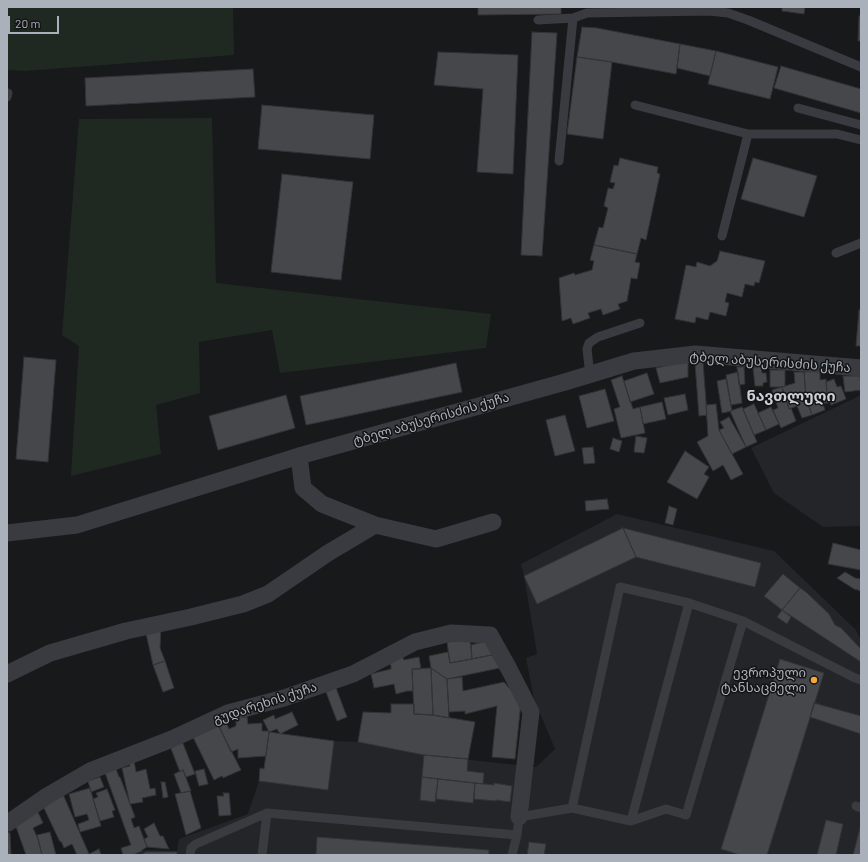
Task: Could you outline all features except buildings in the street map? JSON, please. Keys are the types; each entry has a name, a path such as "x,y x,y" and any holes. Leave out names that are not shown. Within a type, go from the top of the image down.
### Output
{"street":[{"name":"ტბელ აბუსერისძის ქუჩა","path":"7,533 77,525 299,456 634,361 696,354 861,368"},
{"path":"299,456 303,488 322,504 375,525 436,539 493,522"},
{"path":"7,674 50,653 126,631 191,617 249,602 268,594 328,553 375,525"},
{"name":"გუდარეხის ქუჩა","path":"7,823 47,796 90,771 172,738 228,712 284,698 353,674 415,642 451,633 490,634 531,712 519,817"}],"lane":[{"path":"538,20 572,18 587,13 709,11 728,13 861,67"},
{"path":"559,161 572,18"},
{"path":"635,105 748,134 837,134 861,140"},
{"path":"798,108 861,125"},
{"path":"722,236 748,134"},
{"path":"836,253 861,243"},
{"path":"590,374 587,349 589,343 598,337 640,323"},
{"path":"572,808 620,587 689,603 744,621 861,680"},
{"path":"631,822 689,603"},
{"path":"512,855 517,835 519,817 572,808 631,822 666,809 686,815 744,621"},
{"path":"190,855 191,848 196,844 267,813 517,835"},
{"path":"262,855 267,813"}],"shaded area":[{"path":"7,7 233,7 234,55 25,71 7,70"},
{"path":"212,118 216,283 491,314 486,348 280,373 272,330 199,342 200,393 156,405 161,454 71,476 79,346 62,335 79,119"},
{"path":"861,395 861,526 823,527 774,493 751,448"},
{"path":"617,514 774,551 856,630 861,640 861,855 134,855 145,850 177,851 179,839 248,814 259,781 260,768 264,769 269,732 334,741 358,742 424,755 536,767 555,749 534,699 526,658 537,654 521,564"}],"place":[{"name":"ევროპული ტანსაცმელი","path":"814,680"}],"district":[{"name":"ნავთლუღი","path":"791,396"}]}
